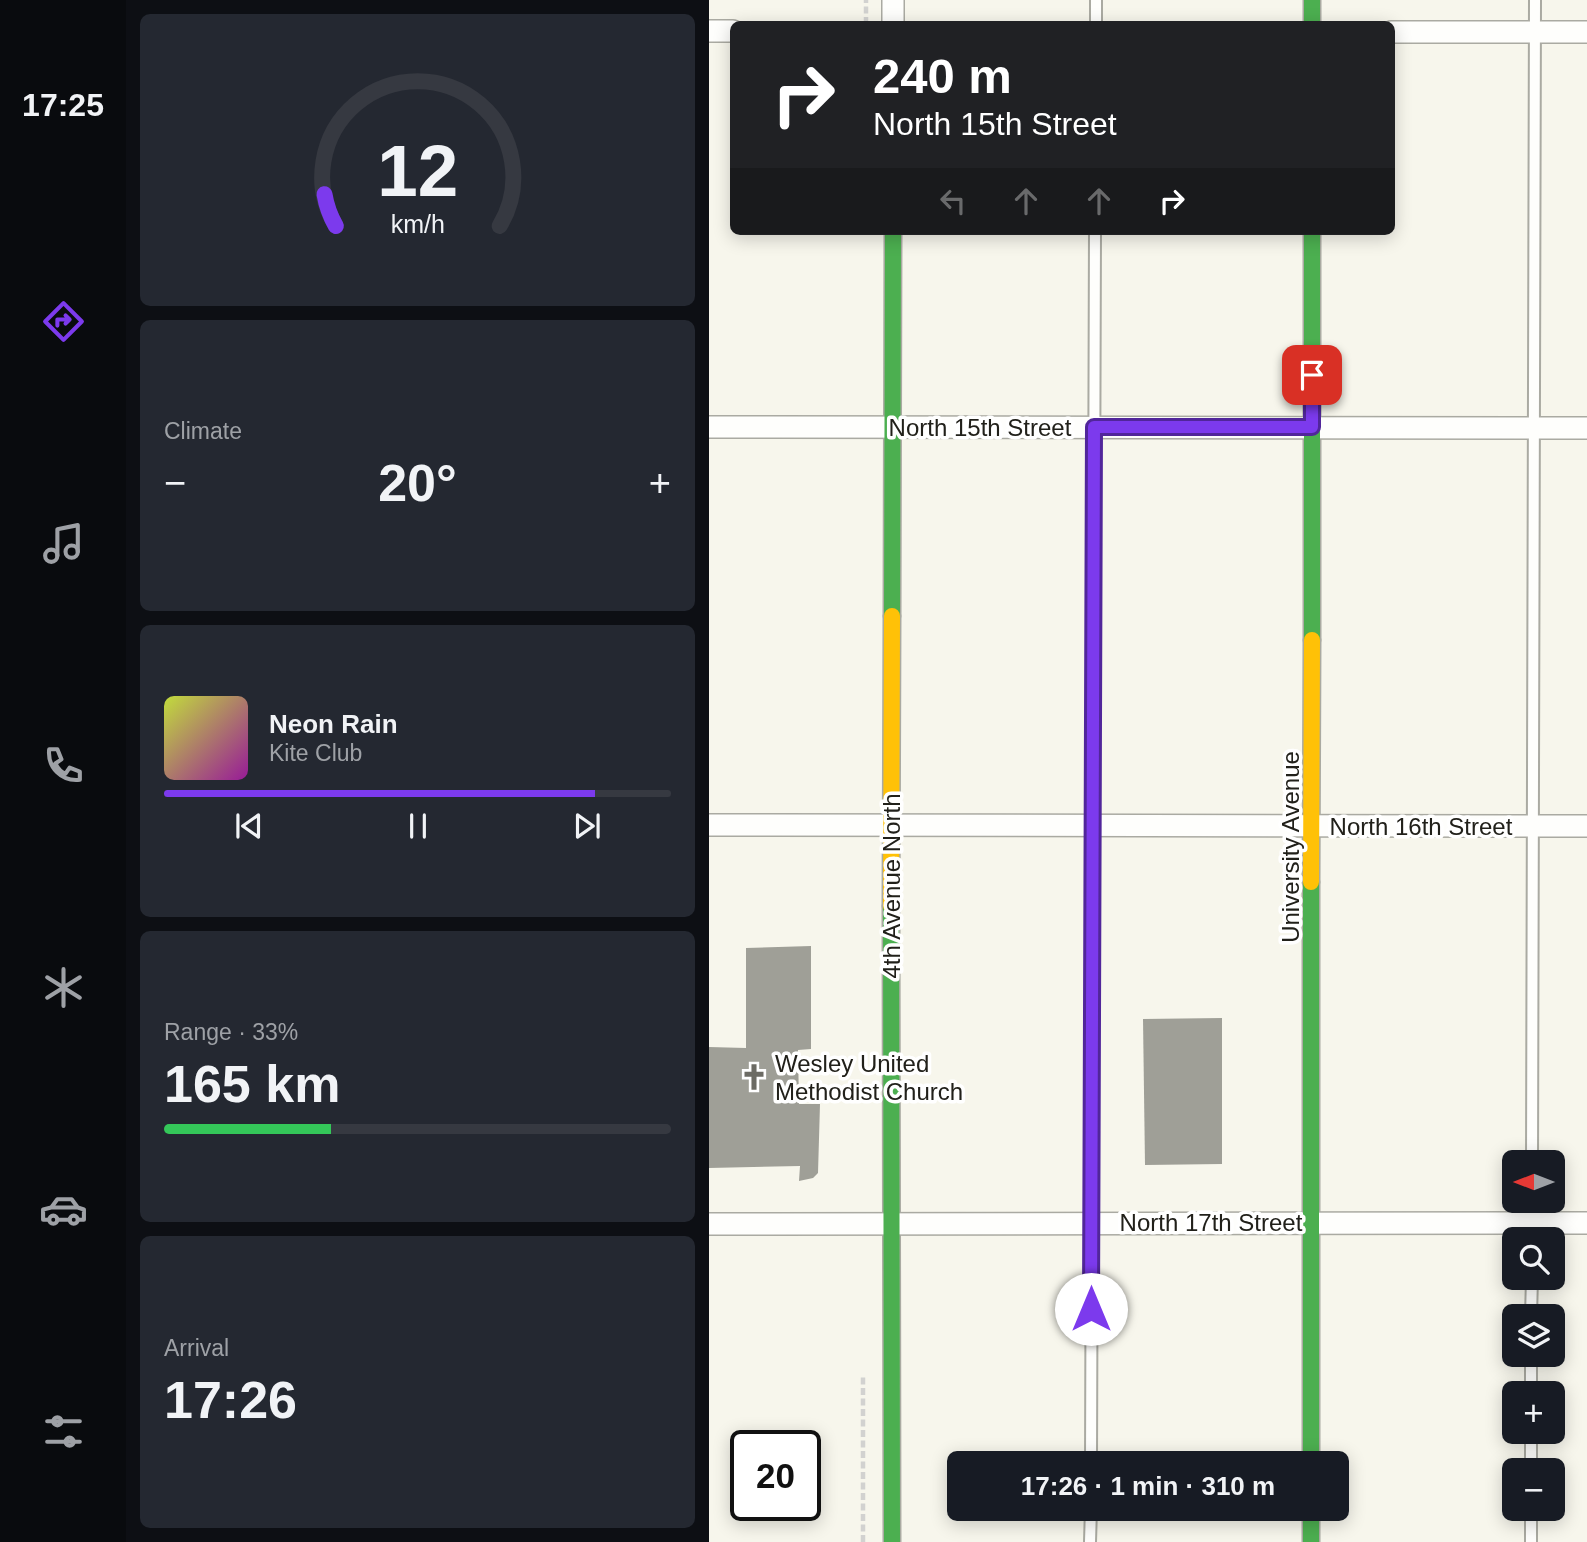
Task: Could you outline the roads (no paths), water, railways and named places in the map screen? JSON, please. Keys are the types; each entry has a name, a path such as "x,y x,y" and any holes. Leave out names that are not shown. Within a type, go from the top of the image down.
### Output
{"street":[{"path":"893,0 893,21"},
{"path":"1312,0 1312,21"},
{"path":"709,31 730,31"},
{"path":"1395,32 1587,32"},
{"name":"4th Avenue North","path":"892,1542 893,235"},
{"name":"University Avenue","path":"1311,1451 1312,235"},
{"name":"North 15th Street","path":"709,427 1587,428"},
{"name":"North 16th Street","path":"709,825 1587,826"},
{"name":"North 17th Street","path":"709,1224 1311,1223 1502,1230"},
{"name":"North 17th Street","path":"1560,1227 1587,1223"},
{"path":"1311,1521 1311,1542"}],"lane":[{"path":"1096,0 1096,21"},
{"path":"1532,1150 1535,0"},
{"path":"1091,1451 1095,235"},
{"path":"1091,1521 1091,1542"},
{"path":"1531,1521 1531,1542"}],"place":[{"name":"Wesley United Methodist Church","path":"754,1077"}]}
